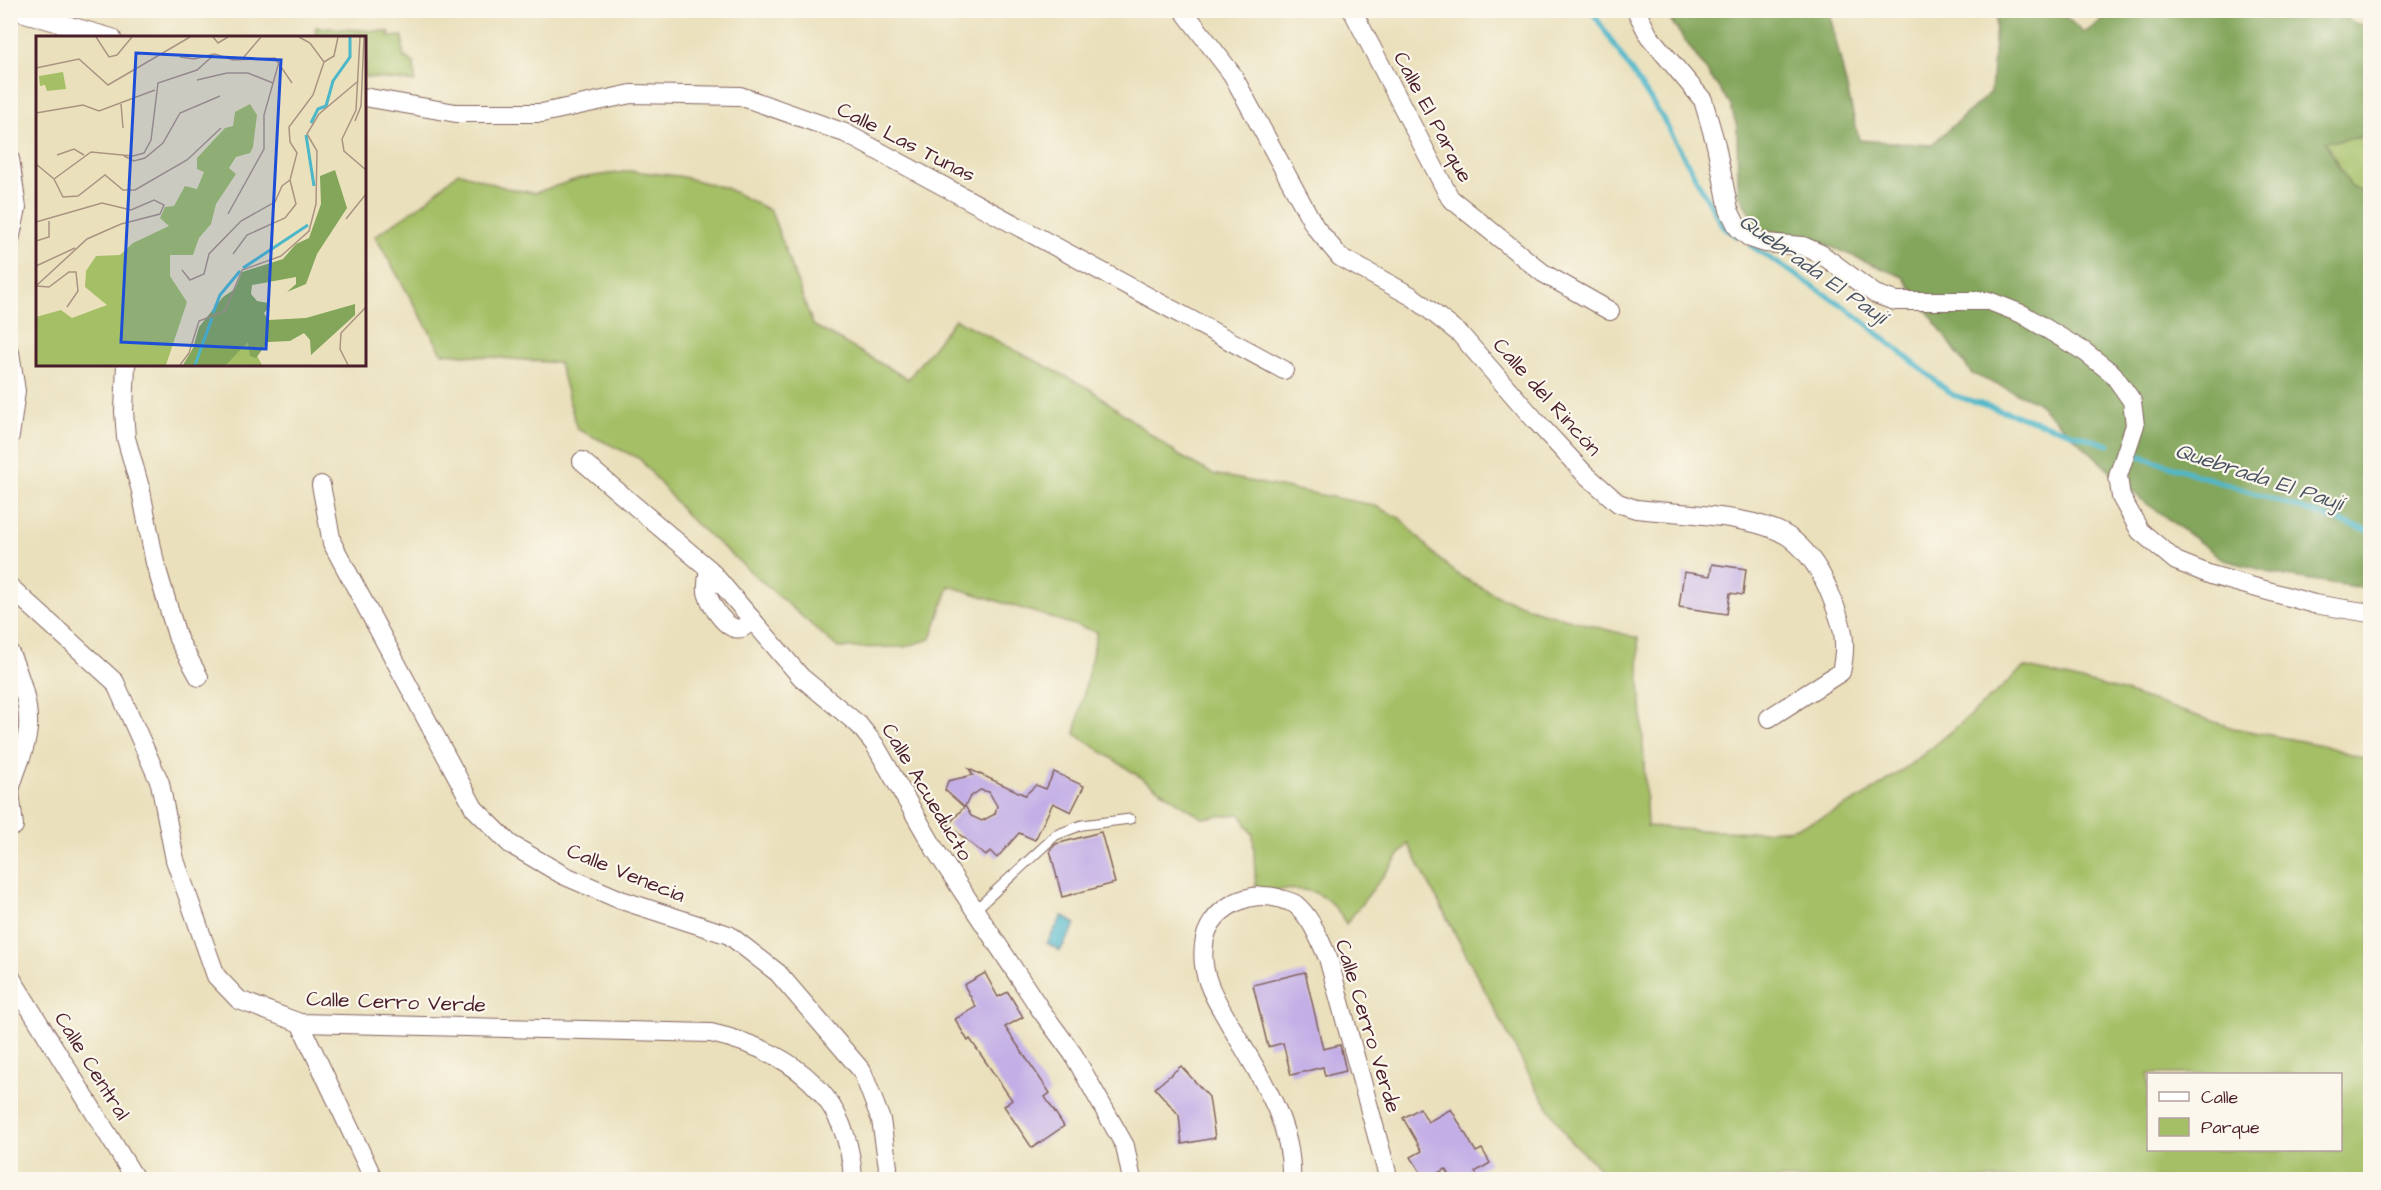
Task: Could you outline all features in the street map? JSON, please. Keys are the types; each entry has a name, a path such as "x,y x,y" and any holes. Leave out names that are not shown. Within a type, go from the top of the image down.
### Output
{"street":[{"path":"14,10 105,36"},
{"name":"Calle del Rincón","path":"1183,10 1232,74 1315,227 1340,257 1413,297 1460,334 1535,420 1584,472 1618,503 1636,509 1755,522 1792,539 1821,572 1840,618 1846,648 1841,672 1817,690 1769,718"},
{"name":"Calle El Parque","path":"1352,10 1450,198 1543,273 1610,311"},
{"path":"1636,10 1649,36 1703,100 1716,145 1730,210 1738,228 1744,233 1765,243 1803,246 1821,254 1875,294 1895,301 1989,301 2022,314 2085,352 2113,374 2132,401 2135,425 2118,476 2121,497 2140,531 2176,561 2211,574 2314,604 2370,613"},
{"name":"Calle Las Tunas","path":"366,97 456,113 542,113 631,94 740,96 845,133 1284,370"},
{"path":"10,159 17,208 10,240"},
{"path":"10,352 16,391 10,436"},
{"path":"126,366 124,411 126,438 141,491 155,563 178,639 200,677"},
{"name":"Calle Acueducto","path":"582,461 710,569 801,677 859,725 875,745 934,848 974,911 1073,1054 1101,1101 1125,1146 1132,1179"},
{"name":"Calle Venecia","path":"321,484 332,543 474,808 510,844 563,875 621,900 729,935 778,973 862,1071 881,1120 888,1167 886,1179"},
{"name":"Calle Cerro Verde","path":"10,587 115,682 160,783 175,860 216,976 239,1000 300,1023 711,1033 747,1041 777,1056 820,1087 842,1123 853,1179"},
{"path":"10,653 18,672 27,716 27,737 14,771 10,791 14,826"},
{"name":"Calle Cerro Verde","path":"1291,1179 1292,1165 1285,1129 1273,1101 1205,980 1204,944 1216,915 1241,899 1266,895 1293,903 1313,925 1328,958 1389,1179"},
{"name":"Calle Central","path":"10,976 136,1179"},
{"path":"300,1023 374,1179"}],"lane":[{"path":"974,911 1056,835 1082,825 1130,819"}],"green space":[{"path":"2117,10 2340,11 2351,22 2370,27 2370,136 2325,142 2351,187 2370,195 2370,589 2286,576 2224,560 2142,500 2035,401 1972,374 1903,277 1805,236 1758,229 1738,192 1737,127 1730,104 1664,11 1829,11 1859,140 1931,145 1991,92 1997,11 2059,11 2084,33"},
{"path":"316,27 390,32 388,37 403,36 403,56 414,63 415,82 366,77 366,36 315,36"},
{"path":"2370,136 2370,195 2351,188 2325,142"},
{"path":"631,171 679,176 726,188 771,211 813,325 908,379 955,319 1090,389 1180,456 1213,474 1373,505 1400,518 1438,558 1460,576 1498,596 1535,610 1638,638 1647,826 1719,831 1785,830 1823,817 1885,782 1916,760 2024,667 2119,690 2233,728 2322,745 2370,760 2370,1179 1612,1179 1569,1140 1534,1084 1408,844 1346,924 1337,910 1319,894 1297,890 1256,891 1253,835 1240,814 1202,818 1075,734 1097,632 949,586 931,639 904,647 838,648 688,517 640,459 577,429 559,363 442,353 375,236 425,202 458,172 506,188 535,193 580,178"}],"water":[{"path":"1062,916 1076,924 1060,951 1047,943"}],"building":[{"path":"1712,564 1746,569 1743,595 1730,593 1727,614 1679,607 1684,572 1710,576"},
{"path":"969,769 1025,795 1036,785 1046,789 1054,772 1084,786 1071,812 1053,803 1035,840 1019,833 997,858 990,851 986,856 948,825 964,807 945,790 948,781 973,775","holes":["980,790 989,792 997,806 995,814 982,821 971,816 965,806 970,797"]},
{"path":"1101,832 1115,883 1062,897 1050,850 1056,844"},
{"path":"1305,972 1323,1049 1340,1045 1346,1071 1325,1076 1323,1067 1291,1075 1283,1043 1268,1047 1253,985"},
{"path":"985,973 998,997 1008,992 1023,1017 1005,1027 1050,1093 1045,1097 1064,1126 1032,1148 1004,1106 1012,1100 970,1039 968,1041 955,1019 976,1007 964,985"},
{"path":"1181,1066 1209,1097 1215,1138 1182,1144 1179,1115 1155,1088"},
{"path":"1420,1108 1428,1122 1451,1109 1476,1152 1482,1149 1490,1163 1475,1172 1479,1179 1452,1179 1446,1169 1425,1179 1411,1157 1422,1151 1403,1118"}],"waterway":[{"name":"Quebrada El Paují","path":"1591,10 1662,117 1723,227 1736,236"},
{"name":"Quebrada El Paují","path":"1751,246 1848,309 1953,395 2109,445"},
{"name":"Quebrada El Paují","path":"2137,455 2370,531"}]}
